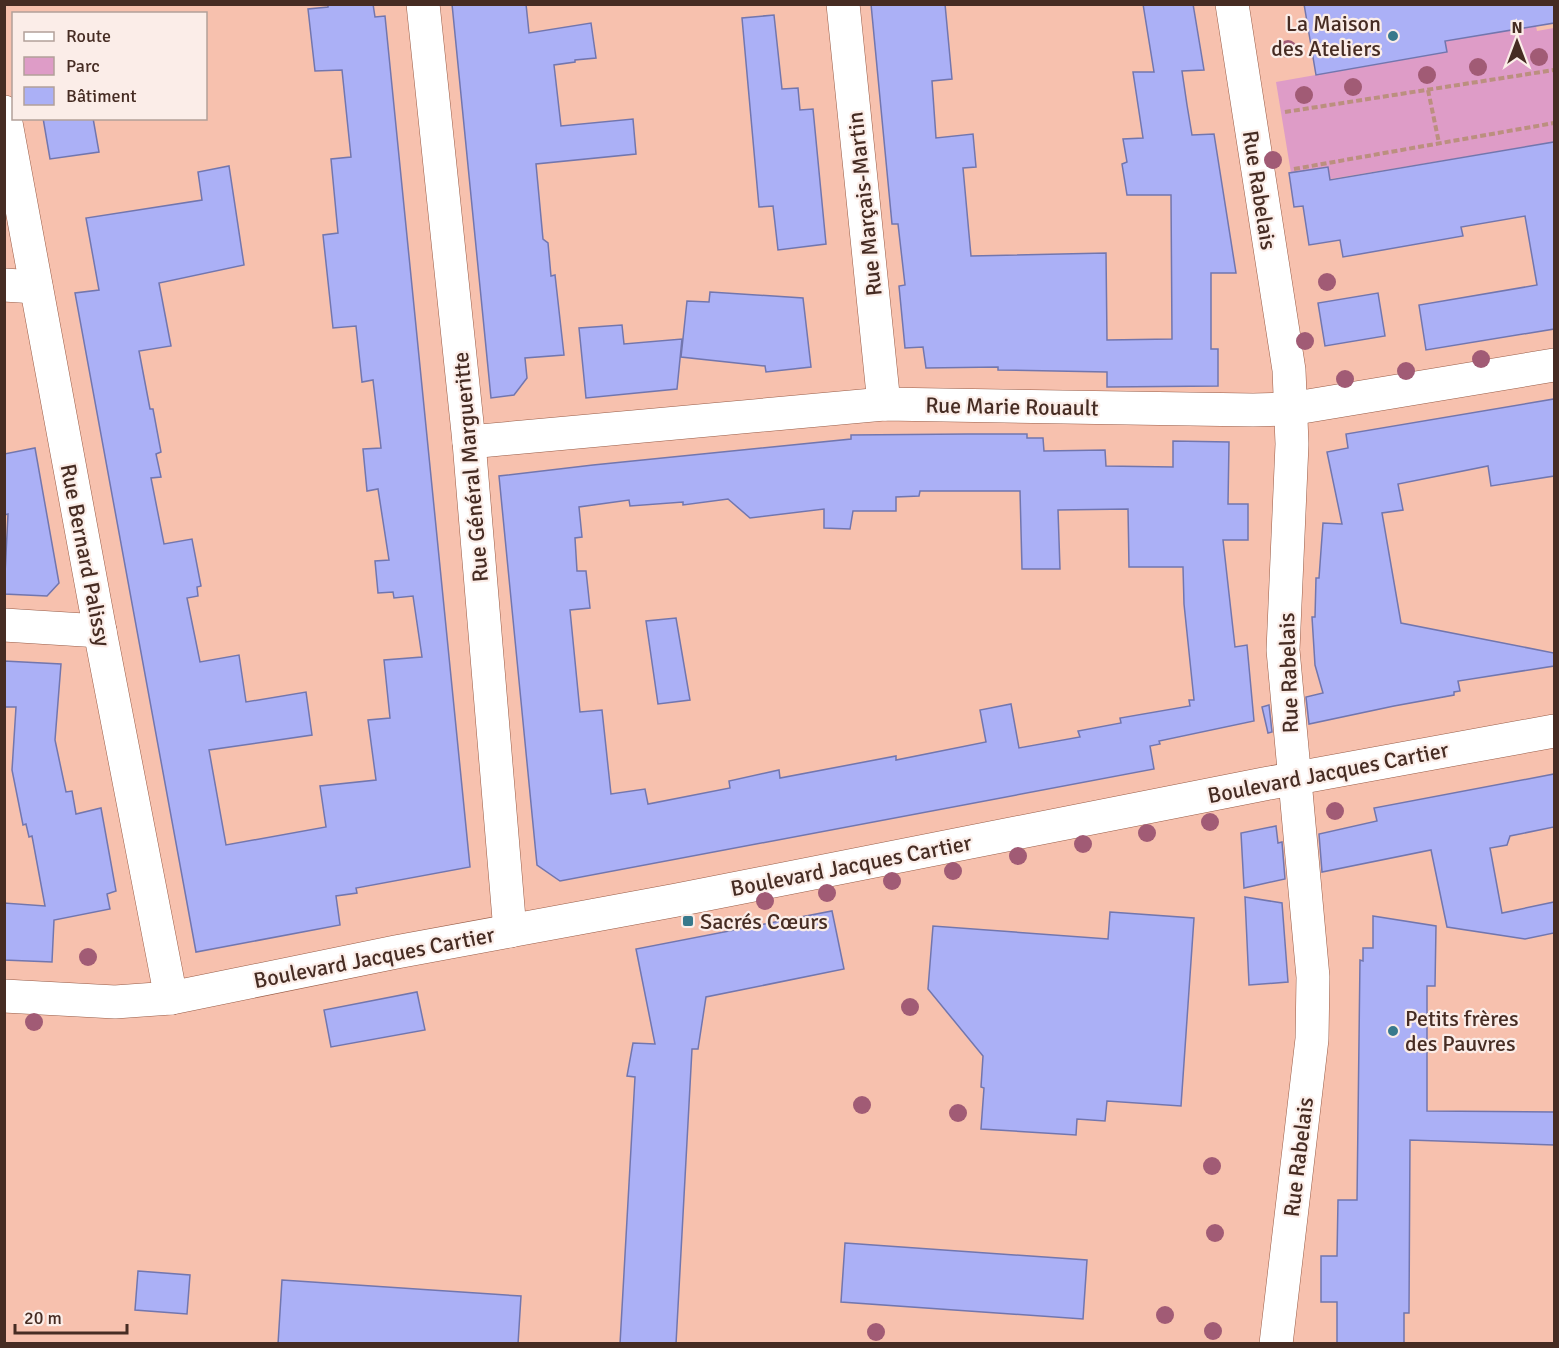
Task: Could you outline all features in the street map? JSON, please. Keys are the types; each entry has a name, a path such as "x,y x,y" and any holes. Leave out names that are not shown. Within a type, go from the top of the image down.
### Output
{"street":[{"name":"Rue Général Margueritte","path":"423,4 469,442 510,931"},
{"name":"Rue Marçais-Martin","path":"843,4 884,404"},
{"name":"Rue Rabelais","path":"1232,4 1289,370 1292,444 1283,650 1313,977 1310,1062 1276,1344"},
{"name":"Rue Bernard Palissy","path":"4,112 20,286 100,631 171,998"},
{"name":"Rue Marie Rouault","path":"469,442 884,404 1290,409 1554,365"},
{"path":"4,625 100,631"},
{"name":"Boulevard Jacques Cartier","path":"4,996 115,1002 171,998 396,952 1296,778 1554,731"}],"path":[{"path":"1249,117 1554,70"},
{"path":"1428,90 1439,143"},
{"path":"1258,175 1554,123"}],"green space":[{"path":"1536,26 1537,31 1554,28 1554,142 1330,179 1328,167 1291,173 1276,82 1446,52 1445,41"}],"building":[{"path":"328,4 373,4 375,17 385,16 470,867 356,888 357,893 336,896 340,925 196,952 75,293 99,290 86,218 202,200 198,172 229,166 244,265 159,283 171,346 139,351 161,452 156,454 161,477 151,478 164,544 192,539 201,586 197,587 198,596 187,598 200,662 239,655 246,702 306,692 312,735 209,750 226,845 326,827 320,786 376,780 368,720 390,718 384,660 422,657 413,596 394,598 393,592 378,593 375,561 389,560 378,489 367,491 363,449 381,448 373,380 362,382 356,326 333,328 323,235 338,233 331,159 351,157 342,70 315,71 308,9 328,7"},
{"path":"452,4 526,4 529,33 591,23 596,58 554,65 561,126 633,119 636,154 536,164 543,239 548,243 551,276 555,275 564,355 525,358 527,378 514,395 491,398"},
{"path":"871,4 945,4 952,79 932,81 936,138 973,134 976,167 963,168 971,256 1106,253 1107,340 1172,339 1171,195 1127,195 1122,164 1127,162 1123,139 1143,138 1133,72 1154,72 1143,4 1193,4 1204,70 1182,71 1187,105 1192,135 1214,134 1236,273 1211,273 1211,349 1218,349 1218,386 1107,387 1107,372 998,370 998,367 926,368 923,347 905,348 899,286 905,285 898,224 892,224"},
{"name":"La Maison des Ateliers","path":"1304,4 1554,4 1554,23 1445,41 1447,52 1316,75"},
{"path":"774,15 782,89 798,88 800,110 813,109 826,244 778,250 773,206 759,207 742,18"},
{"path":"43,120 93,120 99,152 50,159"},
{"path":"1554,142 1554,329 1426,350 1419,305 1537,285 1525,216 1461,227 1463,236 1343,257 1340,240 1309,245 1303,206 1294,207 1289,173 1328,167 1330,180"},
{"path":"710,292 803,298 811,367 766,372 765,366 681,357 687,301 709,302"},
{"path":"1378,293 1385,336 1325,346 1318,303"},
{"path":"622,325 624,344 682,339 677,389 586,398 579,328"},
{"path":"1554,399 1554,476 1491,486 1488,466 1398,484 1403,510 1382,513 1401,623 1554,653 1554,666 1458,681 1460,691 1454,692 1454,695 1309,724 1306,697 1323,693 1315,665 1312,617 1315,617 1316,578 1319,578 1323,523 1342,524 1327,452 1348,448 1346,434"},
{"path":"1027,434 1027,438 1043,438 1044,451 1105,450 1106,466 1173,467 1173,441 1229,442 1228,504 1248,504 1248,540 1223,540 1235,647 1247,645 1254,721 1159,741 1160,744 1150,746 1154,769 560,881 537,865 499,476 851,439 851,435","holes":["920,491 1020,491 1022,569 1060,569 1058,510 1128,509 1129,567 1183,567 1184,604 1194,700 1189,700 1190,706 1120,718 1121,723 1078,731 1080,737 1019,748 1011,704 980,710 986,742 896,760 896,756 780,778 779,770 729,781 730,788 648,804 645,789 611,794 602,710 580,712 570,610 590,608 586,571 577,571 575,538 582,537 579,507 629,500 630,506 683,502 683,505 728,499 750,518 824,509 824,528 850,529 853,511 896,511 896,497 919,496"]},
{"path":"35,448 59,583 47,596 4,594 8,514 4,515 4,454"},
{"path":"676,618 690,700 658,704 646,621"},
{"path":"4,661 61,664 55,740 66,792 72,791 76,814 101,808 116,891 107,894 110,909 54,920 52,962 4,960 4,903 45,906 32,836 29,837 26,824 23,825 12,770 16,707 4,707"},
{"path":"1269,705 1272,732 1268,733 1262,707"},
{"path":"1554,774 1554,827 1510,836 1507,845 1490,848 1502,913 1554,902 1554,933 1525,939 1447,927 1431,850 1322,872 1319,834 1377,821 1374,808"},
{"path":"1276,826 1278,843 1282,842 1285,879 1244,888 1241,833"},
{"path":"1245,897 1282,903 1288,982 1249,985"},
{"path":"832,911 844,969 706,997 698,1049 692,1049 676,1344 620,1344 635,1077 627,1076 633,1043 655,1044 636,949"},
{"path":"1110,912 1194,918 1181,1106 1107,1101 1105,1121 1077,1119 1076,1135 981,1129 984,1088 981,1087 983,1056 928,989 933,926 1108,939"},
{"path":"1373,916 1436,926 1435,986 1427,986 1427,1111 1554,1112 1554,1145 1410,1140 1409,1313 1404,1313 1404,1344 1337,1344 1337,1302 1321,1302 1321,1256 1337,1256 1338,1200 1357,1200 1360,960 1363,961 1363,948 1373,948"},
{"path":"417,992 425,1030 331,1047 324,1010"},
{"path":"845,1243 1087,1260 1083,1319 841,1302"},
{"path":"138,1271 190,1275 187,1314 135,1310"},
{"path":"282,1280 521,1296 518,1344 278,1344"}],"place":[{"name":"La Maison des Ateliers","path":"1393,36"},
{"name":"Sacrés Cœurs","path":"688,921"},
{"name":"Petits frères des Pauvres","path":"1393,1031"}]}
